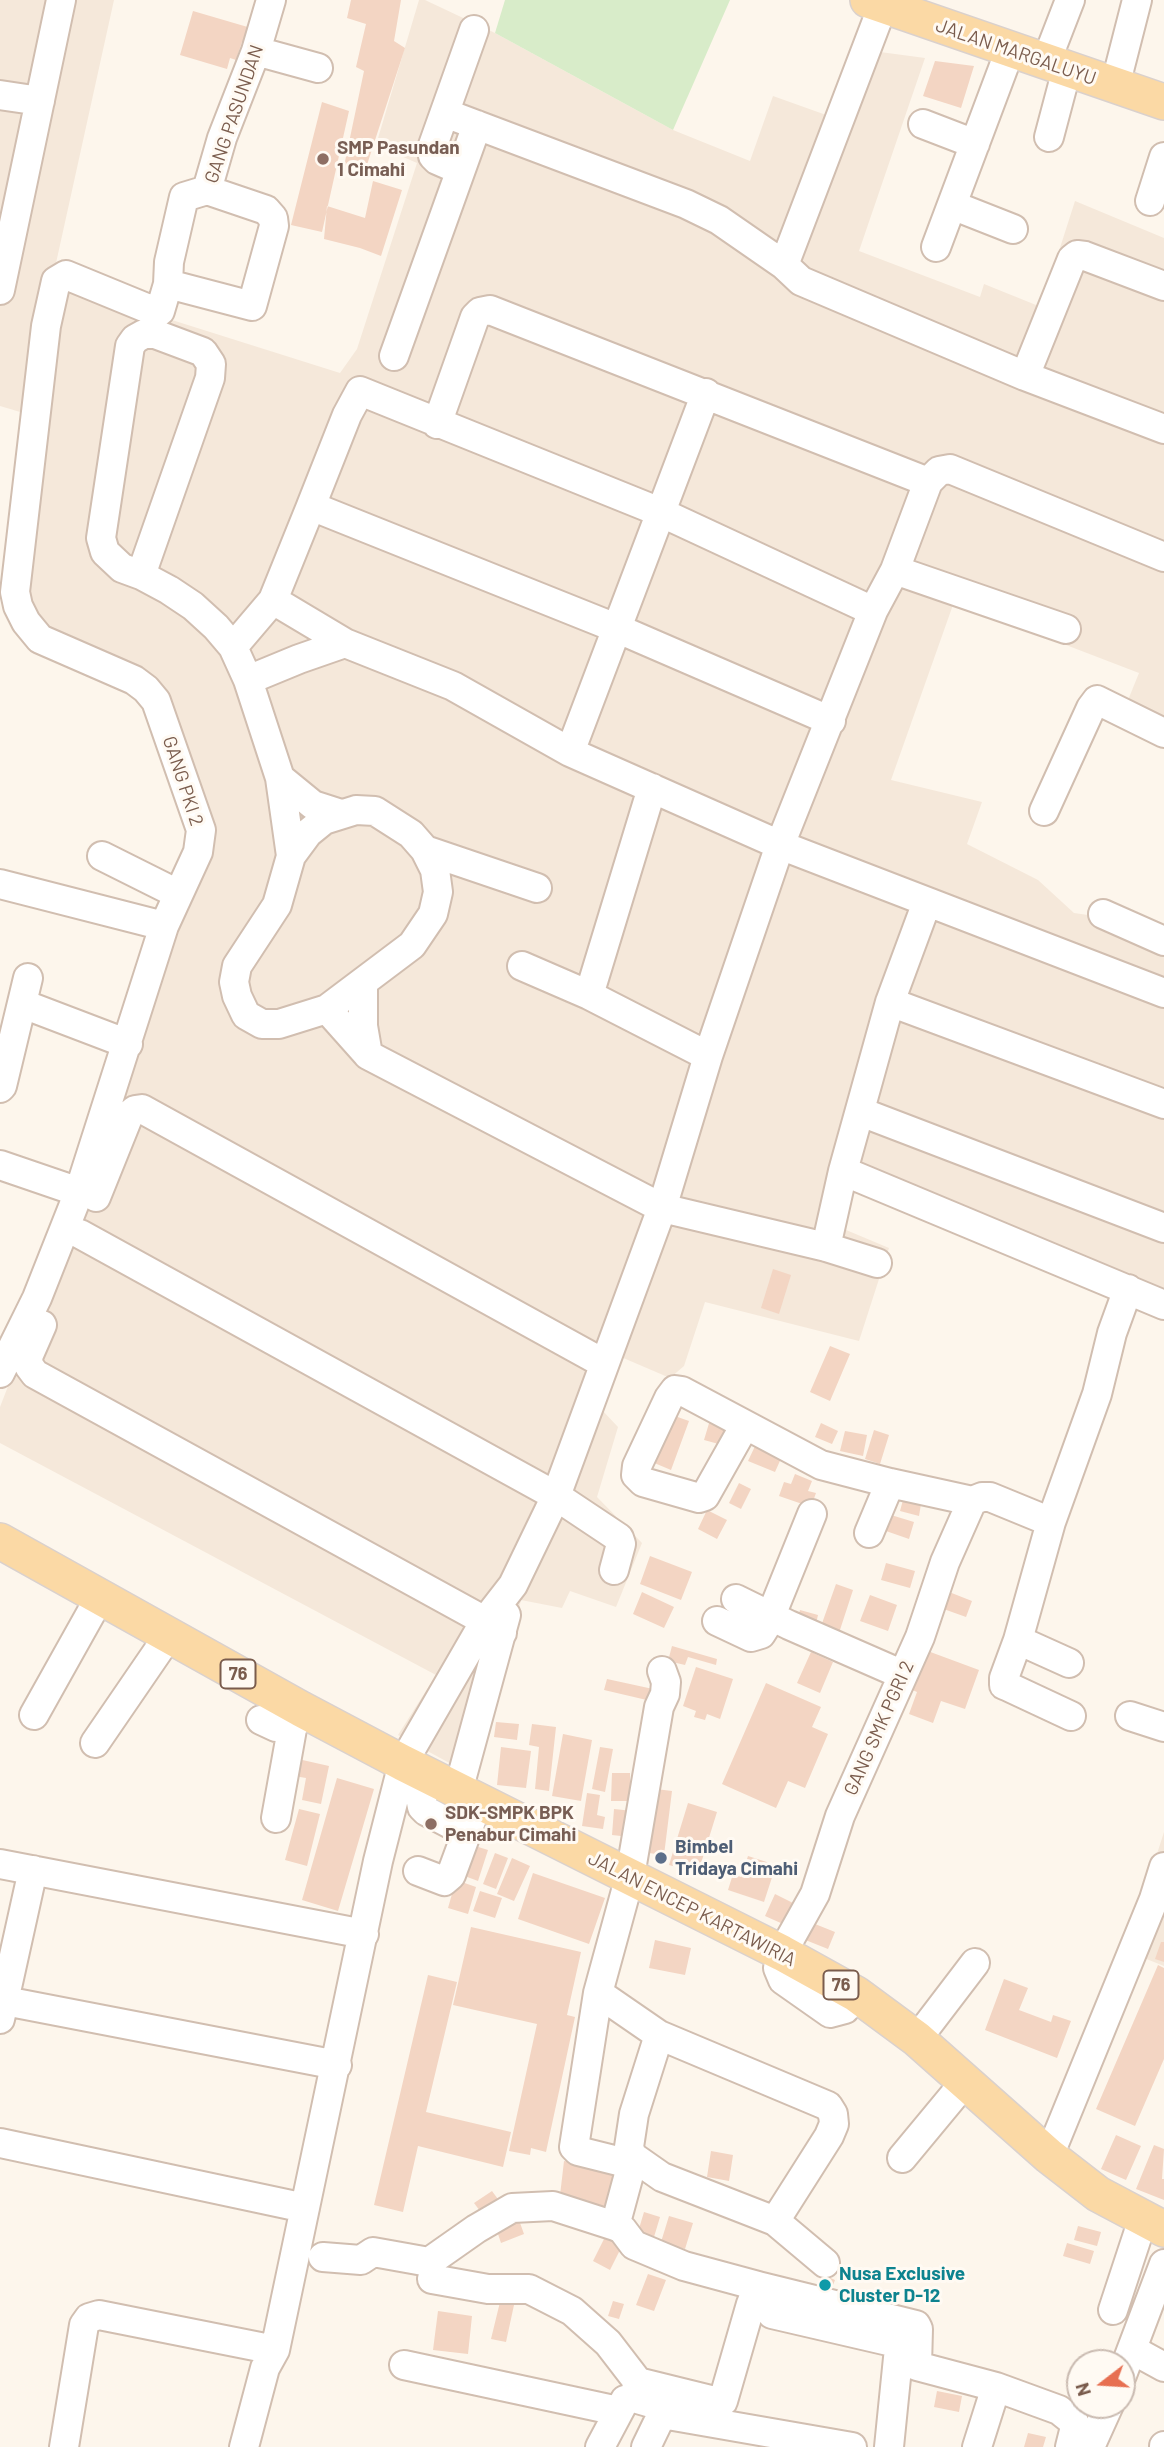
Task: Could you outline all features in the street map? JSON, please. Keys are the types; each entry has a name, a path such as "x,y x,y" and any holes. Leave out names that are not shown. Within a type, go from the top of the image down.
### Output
{"main road":[{"name":"JALAN MARGALUYU","path":"879,2 1164,102"},
{"name":"JALAN ENCEP KARTAWIRIA","path":"0,1541 169,1635 282,1709 447,1793 630,1876 856,1994 917,2039 1049,2157 1098,2194 1153,2224"}],"street":[{"path":"0,290 6,228 40,101 61,0"},
{"name":"GANG PASUNDAN","path":"164,299 252,306 274,226 273,218 266,210 207,191 222,138 256,51 271,0"},
{"path":"1049,137 1056,66 1070,0"},
{"path":"1115,86 1137,0"},
{"path":"784,265 879,2"},
{"path":"460,170 437,160 433,156 432,148 474,30"},
{"path":"936,247 1010,50"},
{"path":"256,51 318,68"},
{"path":"0,94 40,101"},
{"path":"445,113 686,204 719,220 784,265 801,281 1025,376 1164,429"},
{"path":"923,124 975,144"},
{"path":"394,356 477,125"},
{"path":"1150,201 1164,157"},
{"path":"164,299 169,262 184,197 207,191"},
{"path":"952,205 1013,229"},
{"path":"1025,376 1072,259 1077,255 1164,286"},
{"name":"GANG PKI 2","path":"0,1374 37,1298 79,1192 128,1044 163,926 198,852 201,830 156,701 134,680 40,639 26,622 15,592 46,326 56,281 66,275 144,307 164,299"},
{"path":"438,424 475,317 480,312 490,310 928,482"},
{"path":"141,575 210,377 211,364 203,352 155,334 144,334 130,346 101,538 105,552 122,568 141,575 193,606 233,647 248,680 280,778 291,856"},
{"path":"233,647 273,600 359,391 660,512 873,611"},
{"path":"570,752 706,393"},
{"path":"418,1871 444,1881 452,1875 447,1793 494,1627 556,1496 662,1208 708,1056 780,845 873,611 895,570 928,482 939,471 950,469 1164,557"},
{"path":"311,506 616,628 831,722"},
{"path":"895,570 1066,629"},
{"path":"273,600 345,643 453,686 570,752 780,845 1164,993"},
{"path":"248,680 345,643"},
{"path":"1044,811 1097,700 1164,733"},
{"path":"280,778 313,805 341,814"},
{"path":"589,995 652,788"},
{"path":"356,810 375,811 411,834 425,850 435,870 438,892 433,914 412,945 327,1009 279,1024 262,1024 246,1015 237,996 234,982 237,966 277,905 291,856 308,833 324,820 341,814 356,810"},
{"path":"425,850 537,888"},
{"path":"102,856 178,894"},
{"path":"0,884 163,926"},
{"path":"827,1247 844,1171 890,1002 926,902"},
{"path":"1103,914 1164,941"},
{"path":"522,966 589,995 708,1056"},
{"path":"363,982 363,1026 368,1055"},
{"path":"0,1088 26,991 128,1044"},
{"path":"890,1002 1164,1104"},
{"path":"327,1009 368,1055 662,1208 827,1247 877,1263"},
{"path":"494,1627 35,1374 29,1366 28,1357 129,1115 142,1109 603,1363"},
{"path":"860,1112 1164,1228"},
{"path":"0,1165 79,1192"},
{"path":"844,1171 1164,1305"},
{"path":"80,1234 556,1496 619,1538 621,1544 614,1570"},
{"path":"1070,1716 1004,1685 1004,1678 1018,1640 1051,1522 1097,1394 1112,1332 1128,1289"},
{"path":"745,1425 821,1465 972,1501 990,1497 1051,1522"},
{"path":"869,1533 890,1483"},
{"name":"GANG SMK PGRI 2","path":"782,1953 815,1894 840,1816 901,1674 920,1637 946,1562 972,1501"},
{"path":"717,1621 751,1637 761,1634 812,1514"},
{"path":"34,1715 100,1597"},
{"path":"736,1599 901,1674"},
{"path":"244,2447 270,2359 305,2208 378,1861 447,1793 494,1627"},
{"path":"95,1744 169,1635"},
{"path":"1018,1640 1069,1663"},
{"path":"615,2226 630,2164 578,2151 575,2147 598,1993 630,1876 659,1707 666,1688 662,1671"},
{"path":"276,1818 292,1729 282,1709"},
{"path":"1130,1716 1164,1727"},
{"path":"0,1864 364,1934"},
{"path":"1049,2157 1154,1899 1164,1867"},
{"path":"33,1870 2,2010 337,2065"},
{"path":"917,2039 975,1963"},
{"path":"598,1993 659,2035 828,2106 833,2114 834,2124 829,2136 775,2221"},
{"path":"659,2035 634,2114 629,2147 632,2156 662,2178 775,2221 825,2263"},
{"path":"902,2158 965,2082"},
{"path":"0,2143 305,2208"},
{"path":"323,2257 361,2260 373,2252 429,2262 512,2208 553,2206 622,2229 634,2245 684,2266 758,2287 916,2325 916,2364 919,2368 996,2387 1059,2410 1069,2417 1075,2427 1070,2447"},
{"path":"1113,2310 1153,2224"},
{"path":"1132,2349 1164,2264"},
{"path":"1111,2270 1101,2304 1113,2310 1132,2349"},
{"path":"432,2279 488,2289 528,2289 572,2311 608,2343 630,2397"},
{"path":"404,2365 630,2397 719,2402 723,2401 758,2287"},
{"path":"772,2314 897,2343 899,2348 889,2447"},
{"path":"64,2447 84,2325 89,2318 99,2315 270,2359"},
{"path":"1136,2351 1164,2367"},
{"path":"977,2447 996,2387"},
{"path":"630,2397 658,2405 662,2414 646,2447"},
{"path":"600,2447 630,2397"},
{"path":"662,2414 852,2447"},
{"path":"1090,2447 1103,2419"}],"shaded area":[{"path":"0,0 114,0 43,322 27,414 0,406"},
{"path":"419,0 425,0 495,33 673,130 750,161 773,96 829,116 865,50 925,58 859,251 980,297 984,284 1041,307 1075,201 1164,238 1164,723 1126,705 1139,673 954,602 891,780 982,802 967,844 1038,880 1074,913 1095,916 1164,946 1164,1301 854,1169 839,1227 889,1248 859,1341 705,1302 684,1366 670,1378 621,1357 601,1409 618,1427 597,1497 642,1543 616,1607 570,1591 562,1608 521,1600 477,1778 398,1735 436,1675 0,1443 0,1407 83,1193 202,854 159,701 40,634 17,592 61,285 340,373 357,349 417,163 376,145"},
{"path":"1164,1832 1164,1966 1119,1948 1146,1888"}],"green space":[{"path":"505,0 730,0 673,130 495,33"}],"building":[{"path":"351,0 401,0 394,41 405,48 364,174 343,171 364,71 356,67 366,24 347,18"},
{"path":"193,11 251,28 246,44 242,42 236,60 230,58 227,69 180,55"},
{"path":"935,61 974,66 961,108 923,96"},
{"name":"SMP Pasundan 1 Cimahi","path":"322,102 349,111 322,232 291,225"},
{"path":"373,181 402,190 381,256 324,239 327,206 365,218"},
{"path":"773,1269 791,1275 779,1314 761,1308"},
{"path":"830,1346 850,1354 830,1401 810,1392"},
{"path":"669,1414 689,1421 671,1470 652,1462"},
{"path":"710,1420 732,1426 726,1446 704,1440"},
{"path":"821,1423 838,1431 832,1444 815,1437"},
{"path":"874,1430 889,1435 880,1464 865,1459"},
{"path":"845,1431 867,1435 863,1456 840,1451"},
{"path":"757,1442 783,1454 775,1472 748,1461"},
{"path":"795,1474 812,1481 808,1491 816,1493 811,1507 779,1496 784,1482 791,1484"},
{"path":"739,1483 751,1489 741,1509 729,1503"},
{"path":"903,1500 921,1504 919,1516 900,1511"},
{"path":"707,1510 727,1520 717,1539 698,1529"},
{"path":"891,1515 914,1522 909,1539 886,1531"},
{"path":"650,1556 692,1572 681,1600 640,1584"},
{"path":"886,1563 915,1571 910,1588 881,1580"},
{"path":"836,1584 853,1590 838,1636 820,1629"},
{"path":"944,1590 972,1601 966,1617 938,1607"},
{"path":"642,1592 674,1607 664,1628 633,1614"},
{"path":"870,1595 897,1605 888,1631 860,1621"},
{"path":"800,1610 818,1615 815,1628 796,1623"},
{"path":"672,1646 717,1659 716,1665 688,1657 685,1665 668,1661"},
{"path":"925,1650 979,1670 965,1709 941,1701 933,1723 909,1714 917,1692 910,1689"},
{"path":"811,1652 833,1662 820,1693 797,1683"},
{"path":"696,1667 733,1679 720,1719 707,1714 705,1720 694,1717 696,1711 683,1706"},
{"path":"607,1679 653,1689 651,1701 604,1690"},
{"path":"766,1683 821,1707 812,1727 828,1734 805,1788 788,1781 776,1808 722,1784"},
{"path":"496,1722 519,1724 517,1740 494,1737"},
{"path":"532,1724 556,1727 549,1791 535,1789 539,1747 529,1745"},
{"path":"563,1734 592,1740 581,1801 552,1796"},
{"path":"501,1747 531,1751 526,1788 497,1785"},
{"path":"600,1747 613,1749 605,1792 592,1789"},
{"path":"298,1759 329,1766 321,1804 302,1800 306,1778 294,1776"},
{"path":"612,1773 630,1773 630,1801 611,1801"},
{"path":"337,1778 374,1789 338,1911 302,1900"},
{"path":"648,1788 672,1791 664,1855 641,1852"},
{"path":"587,1793 600,1795 597,1815 605,1817 603,1829 582,1826"},
{"path":"688,1803 717,1812 698,1873 669,1865"},
{"path":"299,1809 320,1814 307,1866 285,1860"},
{"path":"614,1809 633,1811 630,1837 612,1835"},
{"path":"472,1845 488,1850 478,1881 462,1875"},
{"path":"495,1853 508,1858 496,1889 483,1884"},
{"path":"748,1856 776,1865 764,1902 728,1890 733,1874 741,1877"},
{"path":"512,1858 530,1866 514,1901 497,1894"},
{"path":"533,1873 605,1898 589,1944 518,1919"},
{"path":"456,1880 476,1887 468,1914 448,1908"},
{"path":"480,1891 502,1898 495,1918 473,1911"},
{"path":"775,1894 793,1903 783,1924 765,1916"},
{"path":"805,1920 835,1932 828,1949 798,1937"},
{"path":"471,1927 581,1952 567,2015 575,2017 546,2152 531,2148 530,2155 509,2151 537,2024 453,2005"},
{"path":"655,1940 691,1948 685,1975 649,1968"},
{"path":"1161,1942 1164,1942 1164,1962 1155,1959"},
{"path":"1158,1965 1164,1968 1164,2059 1135,2126 1096,2109"},
{"path":"428,1975 457,1982 426,2112 511,2132 503,2167 418,2146 403,2212 374,2205"},
{"path":"1004,1979 1028,1988 1019,2010 1051,2022 1053,2015 1071,2021 1057,2058 985,2030"},
{"path":"1116,2135 1141,2146 1126,2180 1101,2169"},
{"path":"1154,2145 1164,2149 1164,2200 1136,2189"},
{"path":"711,2151 733,2155 729,2181 707,2177"},
{"path":"564,2161 614,2168 608,2211 559,2204"},
{"path":"492,2191 503,2206 486,2219 474,2203"},
{"path":"644,2212 660,2217 654,2237 638,2232"},
{"path":"669,2216 693,2223 685,2249 661,2242"},
{"path":"519,2220 524,2234 501,2243 496,2228"},
{"path":"1078,2226 1101,2232 1097,2246 1074,2240"},
{"path":"605,2237 622,2246 610,2270 593,2261"},
{"path":"1067,2243 1094,2251 1090,2264 1063,2256"},
{"path":"648,2274 666,2280 654,2311 636,2305"},
{"name":"Nusa Exclusive Cluster D-12","path":"822,2274 835,2280 829,2295 815,2289"},
{"path":"613,2301 624,2304 619,2319 608,2316"},
{"path":"500,2302 514,2305 506,2342 491,2339"},
{"path":"438,2311 472,2316 468,2354 433,2350"},
{"path":"937,2391 962,2396 959,2412 934,2407"},
{"path":"1028,2433 1046,2437 1043,2447 1024,2447"}],"place":[{"name":"SMP Pasundan 1 Cimahi","path":"323,159"},
{"name":"SDK-SMPK BPK Penabur Cimahi","path":"431,1824"},
{"name":"Bimbel Tridaya Cimahi","path":"661,1858"},
{"name":"Nusa Exclusive Cluster D-12","path":"825,2285"}]}
